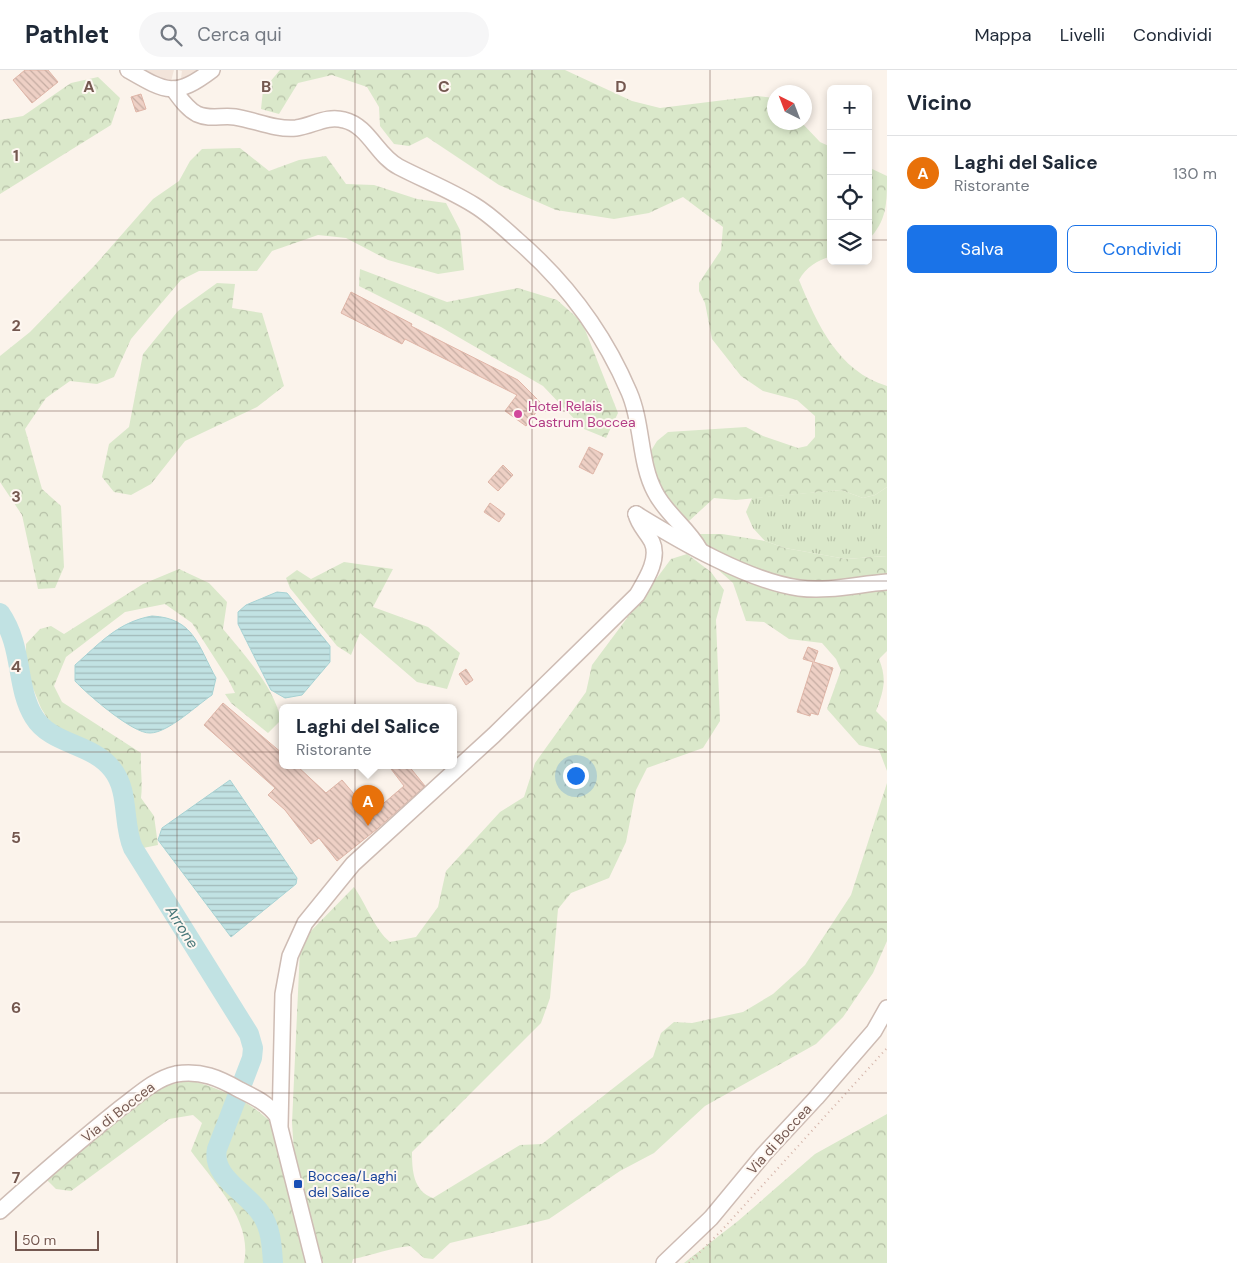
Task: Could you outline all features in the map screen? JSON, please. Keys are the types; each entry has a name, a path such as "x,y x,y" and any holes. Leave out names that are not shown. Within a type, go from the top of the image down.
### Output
{"street":[{"path":"128,70 158,86 173,89 192,84 212,70"},
{"path":"173,89 190,110 204,116 235,117 282,127 296,128 324,119 346,120 366,134 389,160 476,206 510,233 546,265 579,303 606,348 630,393 637,415 646,465 655,492 700,550"},
{"path":"457,769 637,595 650,572 654,552 652,542 639,525 636,514 700,550 756,575 800,588 887,582"},
{"path":"280,1125 283,994 288,962 297,938 305,923 353,864 457,769"},
{"name":"Via di Boccea","path":"664,1263 711,1218 764,1154 816,1098 874,1030 887,1008"},
{"name":"Via di Boccea","path":"0,1211 95,1129 158,1081 170,1076 188,1073 218,1078 266,1104 274,1112 280,1125 288,1164 314,1263"}],"path":[{"path":"689,1263 722,1230 887,1048"}],"shaded area":[{"path":"138,70 174,70 170,85"},
{"path":"178,70 202,70 183,80 181,78 182,71"}],"green space":[{"path":"280,70 565,70 632,101 660,108 757,96 767,97 767,130 809,130 820,142 827,145 827,258 812,265 799,280 813,313 831,344 855,369 870,379 887,386 887,487 875,495 863,498 841,490 736,500 714,498 689,521 672,515 650,476 649,454 657,441 668,432 746,427 763,436 798,448 807,446 815,437 815,416 797,400 763,391 741,376 712,339 705,303 699,291 699,283 721,250 723,227 683,197 649,213 614,219 556,210 499,185 427,137 409,146 394,144 380,126 379,107 367,87 332,75 298,83 279,114 261,109 263,90"},
{"path":"98,77 120,98 111,125 0,194 0,120 23,116 71,83"},
{"path":"240,148 269,171 299,160 326,156 346,184 374,185 417,199 446,203 460,230 464,270 438,274 388,260 346,238 318,235 272,251 257,271 199,271 181,280 131,339 114,377 97,384 70,381 46,398 25,429 42,489 61,506 64,567 55,588 38,589 22,515 0,482 0,356 30,332 96,264 153,199 179,181 190,161 202,149"},
{"path":"872,169 887,176 885,211 872,235"},
{"path":"360,269 447,302 518,288 557,300 582,322 618,413 606,438 584,429 543,386 441,327 359,286"},
{"path":"217,283 235,284 232,308 262,313 284,386 257,407 185,441 151,484 131,495 114,492 102,477 109,444 129,427 143,354 178,311"},
{"path":"887,487 887,556 846,559 785,548 765,541 753,528 746,512 752,498 841,490 863,498 875,495"},
{"path":"698,534 722,534 765,541 785,548 846,559 887,556 887,579 830,583 788,583 686,540"},
{"path":"687,554 711,572 724,590 716,620 720,721 703,748 647,768 636,790 626,842 609,878 571,893 558,909 550,998 541,1023 412,1152 412,1166 415,1179 421,1190 433,1198 520,1145 542,1144 653,1057 661,1033 674,1022 692,1023 743,1012 773,994 805,965 851,895 887,783 887,941 873,973 843,1017 816,1044 705,1106 654,1153 620,1171 549,1219 450,1243 433,1259 424,1258 410,1246 353,1259 352,1263 323,1263 294,1152 292,1123 300,949 307,935 354,887 375,924 390,942 416,937 438,907 446,871 500,812 524,797 535,763 586,692 592,665 671,559"},
{"path":"715,561 781,586 887,584 887,651 879,659 884,685 876,711 887,722 887,771 879,750 859,745 827,709 841,670 836,659 822,643 789,639 764,622 746,621 733,583 714,566"},
{"path":"344,562 393,569 373,607 428,627 460,653 447,689 417,682 360,633 351,655 337,646 290,588 286,578 297,570 311,579"},
{"path":"179,569 209,583 227,602 223,629 265,683 277,707 279,722 268,733 231,703 225,694 235,693 192,623 165,604 125,612 66,657 54,686 62,702 141,753 141,798 154,816 158,845 143,848 133,831 127,791 113,761 54,729 41,708 26,671 26,644 40,629 51,626 64,634 143,584"},
{"path":"190,1080 213,1087 245,1102 273,1124 308,1263 244,1263 245,1247 243,1232 237,1217 230,1203 191,1151 202,1123 193,1115 169,1119 71,1191 56,1189 45,1178 157,1088"},
{"path":"887,1114 887,1263 684,1263 738,1221 815,1154"}],"water":[{"path":"277,592 287,593 330,646 330,662 302,695 285,698 271,690 238,624 238,612 246,605"},
{"path":"152,616 166,618 186,628 199,645 216,678 212,695 174,724 157,732 150,733 142,732 133,727 89,695 75,681 75,665 101,641 119,628"},
{"path":"230,780 297,878 296,884 231,937 158,840 162,828"}],"building":[{"path":"25,70 48,70 58,82 32,103 13,80"},
{"path":"141,94 146,109 136,112 131,97"},
{"path":"351,292 412,324 411,326 518,380 542,404 526,426 505,411 517,395 405,339 402,344 341,313"},
{"path":"589,447 603,454 593,474 579,467"},
{"path":"503,465 513,475 498,491 488,482"},
{"path":"490,503 505,514 499,522 484,512"},
{"path":"808,647 818,651 814,662 833,668 818,715 811,713 810,716 797,712 813,662 803,659"},
{"path":"466,669 473,680 466,685 459,674"},
{"path":"223,703 279,751 279,769 300,769 326,793 342,780 371,814 404,786 391,769 411,769 425,786 377,829 337,861 319,838 311,844 285,810 268,795 275,788 204,725"}],"waterway":[{"name":"Arrone","path":"0,613 8,626 13,640 24,693 34,717 41,726 51,733 94,754 104,760 112,769 118,778 124,797 133,848 249,1034 253,1048 252,1058 217,1149 217,1159 225,1176 255,1206 264,1219 270,1237 273,1263"}],"place":[{"name":"Hotel Relais Castrum Boccea","path":"518,414"},
{"name":"Laghi del Salice","path":"368,826"},
{"name":"Boccea/Laghi del Salice","path":"298,1184"}]}
